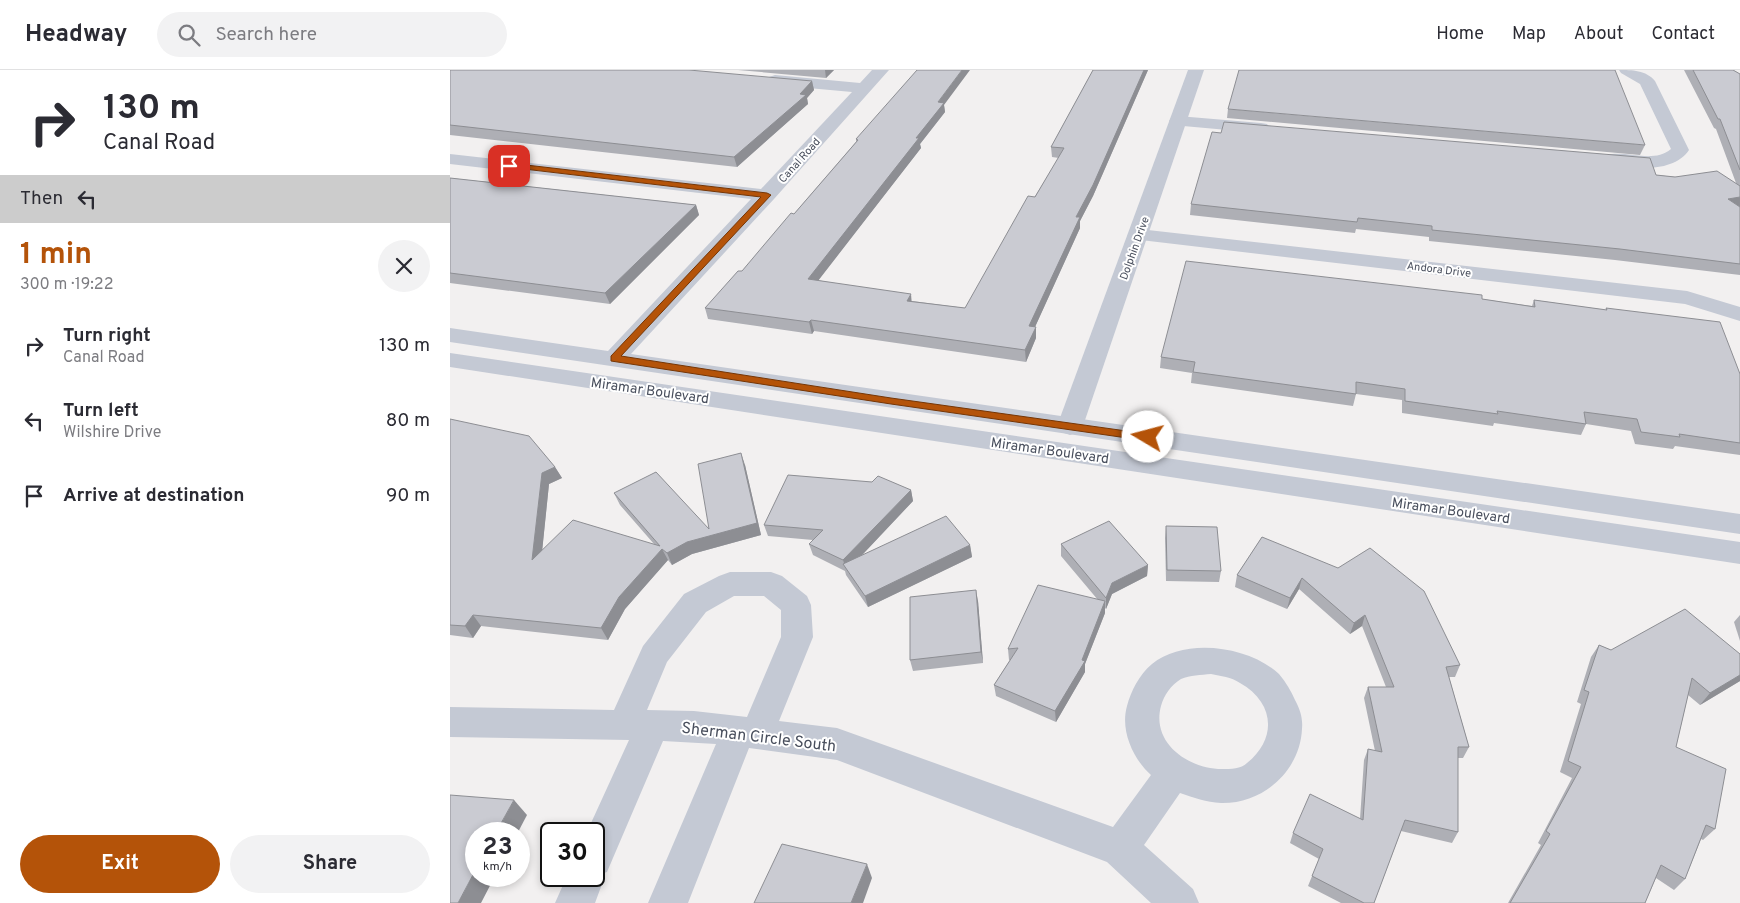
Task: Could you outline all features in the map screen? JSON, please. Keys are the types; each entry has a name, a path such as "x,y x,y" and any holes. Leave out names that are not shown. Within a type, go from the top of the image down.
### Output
{"street":[{"name":"Canal Road","path":"614,358 881,70"},
{"name":"Dolphin Drive","path":"1070,426 1196,70"},
{"path":"1595,158 1644,162 1670,159 1680,150 1647,81 1629,70"},
{"path":"760,79 864,88"},
{"path":"1178,121 1279,130"},
{"path":"450,159 767,195"},
{"name":"Andora Drive","path":"1138,235 1687,298 1739,313"},
{"name":"Miramar Boulevard","path":"450,335 1740,524"},
{"name":"Miramar Boulevard","path":"450,360 1740,553"},
{"path":"605,826 638,725 654,655 695,603 730,584 771,584 796,605 797,637 748,732 668,903"},
{"name":"Sherman Circle South","path":"450,722 694,726 837,744 1120,848 1179,903"},
{"path":"1120,848 1174,772"},
{"path":"575,903 582,887"}],"building":[{"path":"450,70 689,70 812,81 800,94 806,95 734,157 450,125"},
{"path":"917,70 962,70 938,102 944,103 916,138 919,138 808,279 911,294 907,301 965,308 1028,196 1035,197 1064,148 1051,147 1093,70 1144,70 1093,185 1076,217 1080,217 1029,326 1036,327 1025,350 811,320 809,322 705,308 738,271 742,271 791,213 794,214 858,140 856,139"},
{"path":"1239,70 1615,70 1645,145 1228,109"},
{"path":"1693,70 1733,70 1740,74 1740,170 1720,119 1718,119"},
{"path":"1224,122 1650,158 1656,175 1675,177 1717,171 1740,186 1740,197 1728,199 1740,207 1740,264 1620,249 1432,230 1432,226 1358,218 1357,222 1191,204 1212,132 1221,133"},
{"path":"450,178 696,205 605,293 450,273"},
{"path":"1186,261 1482,295 1482,299 1535,307 1534,300 1720,322 1740,374 1740,443 1679,434 1680,437 1641,432 1637,419 1584,412 1586,424 1497,411 1498,414 1405,401 1405,389 1356,382 1356,394 1193,372 1195,362 1161,357"},
{"path":"450,419 529,436 555,467 542,473 532,560 573,520 660,546 614,493 656,472 709,529 698,464 741,453 757,523 687,542 667,553 662,549 619,597 601,628 473,615 465,626 450,625"},
{"path":"788,475 872,482 878,476 911,490 843,560 809,544 823,530 764,525"},
{"path":"946,516 970,545 865,596 843,564"},
{"path":"1109,521 1148,565 1112,583 1106,598 1061,544"},
{"path":"1166,526 1217,527 1221,571 1167,570"},
{"path":"1262,537 1338,568 1370,548 1424,591 1460,665 1446,667 1469,747 1458,747 1458,832 1405,820 1374,903 1364,903 1312,876 1323,849 1293,833 1310,794 1363,820 1368,749 1382,752 1368,687 1394,687 1365,615 1354,623 1302,578 1290,598 1237,575"},
{"path":"1038,585 1105,601 1082,660 1085,661 1055,711 994,685 1018,648 1008,649"},
{"path":"976,590 981,652 910,660 910,597"},
{"path":"1685,609 1740,654 1740,675 1710,693 1692,678 1676,747 1726,769 1715,829 1706,825 1685,879 1661,865 1645,903 1510,903 1550,834 1546,831 1581,767 1568,761 1589,692 1584,690 1599,645 1611,650"},
{"path":"450,795 514,800 502,822 465,822 466,887 458,903 450,903"},
{"path":"782,844 867,864 851,903 754,903"}],"route":[{"path":"509,166 767,195 614,358 891,401 1148,437"}]}
